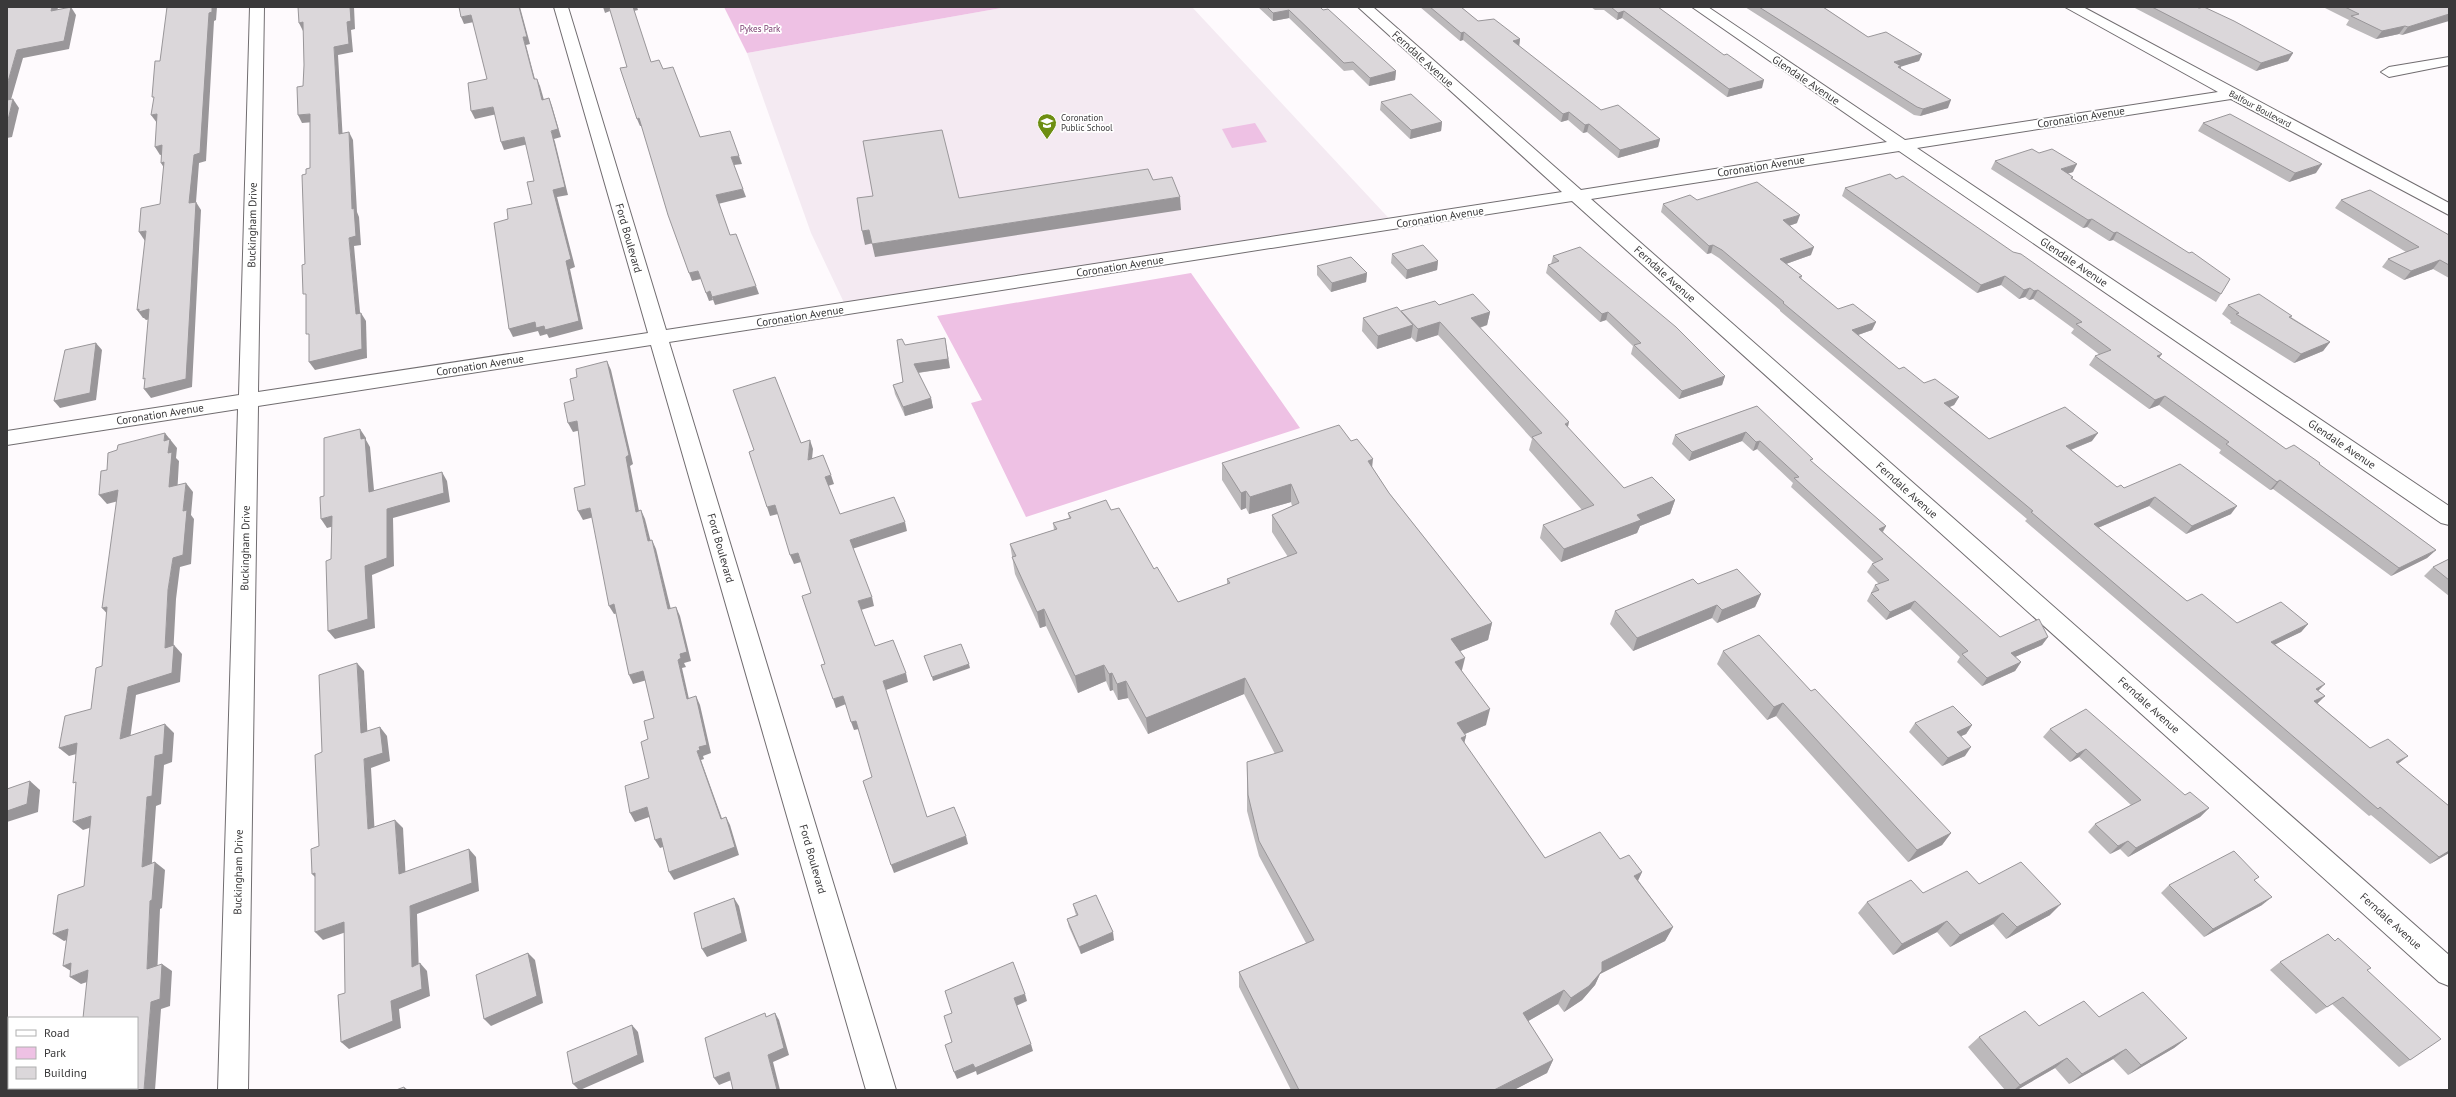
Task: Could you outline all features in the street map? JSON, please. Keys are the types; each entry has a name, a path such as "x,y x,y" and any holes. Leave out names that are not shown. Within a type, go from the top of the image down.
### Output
{"street":[{"name":"Buckingham Drive","path":"233,1090 257,7"},
{"name":"Ford Boulevard","path":"561,7 881,1090"},
{"name":"Ferndale Avenue","path":"1365,7 2449,973"},
{"name":"Glendale Avenue","path":"1699,7 2449,517"},
{"name":"Balfour Boulevard","path":"2072,7 2449,210"},
{"path":"2389,72 2449,61"},
{"name":"Coronation Avenue","path":"7,438 2234,94"}],"shaded area":[{"name":"Coronation Public School","path":"1007,7 1192,7 1397,227 847,309 811,233 747,53"}],"green space":[{"name":"Pykes Park","path":"724,7 1007,7 747,53"},
{"path":"1255,123 1267,142 1232,148 1222,129"},
{"path":"1191,273 1300,428 1026,517 971,403 982,400 937,316"}],"building":[{"path":"7,7 52,7 51,11 71,7 64,41 17,50 7,85"},
{"path":"167,7 212,7 212,12 209,13 200,153 194,155 189,203 196,202 186,379 144,389 145,378 143,379 149,309 139,312 139,309 137,310 146,231 139,232 141,208 160,204 164,162 161,163 162,145 155,147 157,114 151,115 154,97 152,97 155,61 160,61"},
{"path":"298,7 350,7 351,21 347,22 349,44 334,47 339,134 349,132 352,209 354,208 356,236 349,238 356,314 361,313 362,349 309,362 309,334 306,334 306,294 303,294 302,265 305,264 302,175 306,174 306,169 310,168 310,114 298,115 297,87 303,86 304,65 303,22 299,23"},
{"path":"459,7 519,7 527,37 523,37 534,79 537,79 542,100 549,98 558,129 551,131 565,187 553,190 571,259 566,261 579,321 545,330 544,326 536,328 535,322 509,329 494,223 508,219 507,209 532,204 527,182 534,181 524,137 501,142 493,107 471,111 468,83 487,79 471,15 461,17"},
{"path":"609,7 633,7 651,62 659,60 663,69 673,67 700,137 730,131 739,156 731,157 743,189 716,195 730,235 736,234 756,286 712,297 710,291 706,293 698,271 689,273 668,215 639,118 637,119 620,68 627,67"},
{"path":"1267,7 1320,7 1323,10 1328,9 1396,71 1370,78 1353,62 1344,63 1289,10 1273,13"},
{"path":"1430,7 1461,7 1478,21 1494,19 1520,39 1513,41 1601,110 1618,105 1660,139 1620,150 1589,124 1585,125 1569,112 1563,114 1464,32 1461,33"},
{"path":"1611,7 1658,7 1724,55 1727,54 1764,80 1729,89 1624,11 1618,13"},
{"path":"1759,7 1823,7 1868,37 1886,32 1922,54 1894,62 1901,66 1898,67 1951,100 1923,109 1917,107"},
{"path":"2152,7 2204,7 2234,21 2293,53 2261,63"},
{"path":"2345,7 2449,7 2449,14 2408,27 2405,26 2382,31 2351,16 2359,14"},
{"path":"1411,94 1442,122 1411,130 1381,102"},
{"path":"13,99 7,124 7,100"},
{"path":"2230,114 2322,164 2295,173 2203,123"},
{"path":"942,130 959,198 1148,169 1153,180 1172,177 1180,197 872,244 869,230 862,231 857,198 873,196 863,141"},
{"path":"2032,149 2039,153 2052,149 2077,164 2061,169 2073,177 2071,178 2189,253 2192,252 2230,279 2221,294 2117,232 2114,233 2092,219 2088,220 1995,161"},
{"path":"1890,174 1896,179 1903,176 2013,252 2021,254 2162,354 2157,356 2286,449 2294,445 2436,550 2399,568 2280,480 2277,482 2226,444 2229,442 2165,396 2155,400 2095,356 2111,350 2076,324 2082,322 2038,290 2034,291 2030,288 2024,290 2005,276 1981,285 1845,188"},
{"path":"1757,182 1800,215 1783,220 1814,247 1780,259 1802,276 1799,277 1838,309 1853,304 1876,322 1852,330 1899,369 1904,367 1924,383 1935,379 1959,397 1944,403 1989,439 2065,407 2098,433 2066,446 2117,487 2121,485 2124,488 2180,464 2237,506 2192,526 2155,497 2094,524 2187,601 2202,594 2237,623 2281,602 2308,624 2271,642 2325,684 2316,689 2325,696 2314,701 2370,748 2388,739 2408,756 2396,762 2449,806 2449,851 2439,857 2380,807 2378,809 2031,512 2033,511 1783,303 1784,302 1722,250 1713,245 1709,246 1663,204 1690,195 1697,200"},
{"path":"2370,190 2449,235 2449,265 2440,260 2411,271 2388,259 2419,247 2341,200"},
{"path":"1423,245 1438,261 1407,270 1392,254"},
{"path":"1580,247 1676,327 1725,376 1682,391 1634,345 1641,343 1608,312 1602,314 1548,265 1559,261 1553,256"},
{"path":"1351,257 1367,273 1332,283 1317,266"},
{"path":"1473,294 1490,312 1471,318 1569,422 1565,424 1624,488 1652,477 1675,500 1637,515 1641,520 1564,549 1543,525 1594,505 1532,437 1542,433 1440,322 1418,329 1401,311 1435,301 1439,305"},
{"path":"2259,294 2292,316 2289,317 2330,342 2301,354 2236,314 2239,313 2228,305"},
{"path":"1397,307 1413,325 1378,336 1363,318"},
{"path":"945,338 948,359 914,364 931,398 903,407 893,385 903,382 897,340 902,339 905,345"},
{"path":"96,343 90,393 54,401 65,350"},
{"path":"607,361 629,455 626,457 636,512 641,510 648,541 652,540 668,609 676,607 687,652 680,654 681,658 678,660 687,699 696,696 707,745 699,747 700,750 697,751 721,819 726,817 735,847 669,872 661,838 655,840 647,807 630,813 625,786 649,778 641,742 648,739 644,721 654,718 643,671 629,675 614,604 609,606 590,508 578,511 574,488 585,485 577,421 568,423 564,403 574,400 570,379 577,377 576,369"},
{"path":"775,377 801,443 810,440 808,460 823,455 831,475 825,477 840,514 894,497 905,522 850,540 872,597 858,601 875,646 893,640 906,673 883,681 927,817 954,807 966,836 891,865 863,781 872,777 856,721 851,722 843,696 833,699 821,665 825,664 802,596 811,593 798,553 790,555 775,505 767,507 749,452 754,450 733,390"},
{"path":"1757,406 1813,459 1810,460 1886,526 1879,529 2000,637 2039,619 2048,637 2011,653 2021,662 1987,678 1962,654 1968,651 1915,601 1890,612 1871,593 1879,590 1875,585 1889,580 1872,564 1883,559 1794,478 1799,477 1760,441 1756,442 1746,432 1692,452 1675,435"},
{"path":"1339,425 1351,441 1357,439 1373,459 1368,461 1389,493 1492,623 1451,639 1465,658 1455,662 1490,709 1457,723 1466,736 1461,738 1545,858 1600,832 1620,859 1629,855 1642,872 1634,876 1673,927 1602,962 1602,971 1589,986 1571,998 1564,990 1523,1013 1553,1060 1494,1090 1299,1090 1239,972 1314,940 1259,841 1248,795 1247,762 1283,751 1245,678 1146,718 1126,681 1117,684 1112,673 1109,674 1104,665 1075,676 1044,609 1037,612 1012,557 1016,556 1010,544 1057,529 1053,523 1071,518 1068,513 1106,500 1111,510 1119,508 1154,569 1157,567 1178,602 1230,583 1227,579 1297,553 1272,515 1299,503 1291,484 1250,497 1246,491 1241,493 1222,463"},
{"path":"360,429 361,439 365,438 369,492 442,472 444,493 387,509 387,558 365,566 368,619 328,631 326,561 331,559 332,516 321,519 320,497 324,496 324,438"},
{"path":"165,433 164,441 170,439 168,453 172,452 169,487 186,483 183,511 187,510 183,555 173,558 168,590 165,648 174,645 172,673 128,687 120,739 165,724 163,754 155,756 152,796 147,797 142,867 155,862 152,900 150,901 147,969 162,964 160,999 151,1002 144,1090 69,1090 138,1089 138,1017 83,1017 88,970 70,977 71,963 63,966 68,929 53,934 58,895 84,886 91,816 73,822 76,782 73,783 77,743 59,748 65,716 91,709 96,668 102,666 107,607 102,608 118,490 99,495 101,471 107,470 108,453 117,450 118,445"},
{"path":"2449,559 2449,580 2433,567"},
{"path":"1737,569 1761,594 1722,610 1717,605 1637,638 1615,611 1693,579 1698,584"},
{"path":"1759,635 1811,691 1815,689 1951,833 1917,850 1783,703 1774,707 1723,651"},
{"path":"961,644 969,664 932,677 924,656"},
{"path":"357,663 361,733 380,727 383,753 364,759 368,829 395,820 399,874 469,849 472,883 410,906 412,967 420,963 422,989 391,1001 393,1021 341,1042 338,995 345,993 344,922 315,932 315,873 312,874 311,849 319,846 315,755 322,752 319,675"},
{"path":"1953,706 1972,725 1957,732 1971,747 1948,758 1915,723"},
{"path":"2086,709 2185,795 2190,792 2209,808 2136,848 2128,841 2118,846 2095,824 2141,800 2086,749 2077,754 2050,729"},
{"path":"30,781 27,804 7,811 7,789"},
{"path":"2234,851 2259,877 2254,880 2272,897 2213,929 2169,885"},
{"path":"2021,862 2061,904 2017,927 2003,913 1960,935 1947,921 1902,944 1867,902 1911,880 1923,893 1967,871 1979,884"},
{"path":"1096,895 1113,932 1079,947 1067,919 1078,915 1073,904"},
{"path":"734,898 742,933 702,949 694,913"},
{"path":"2328,934 2335,941 2338,938 2371,968 2367,970 2441,1039 2410,1060 2343,997 2327,1007 2280,962"},
{"path":"528,953 537,996 484,1019 476,975"},
{"path":"1013,962 1025,994 1014,998 1031,1044 975,1068 973,1064 954,1072 945,1045 952,1042 944,1016 952,1013 945,991"},
{"path":"2143,992 2187,1038 2141,1065 2126,1049 2082,1074 2067,1058 2020,1085 1979,1037 2025,1011 2039,1026 2084,1001 2099,1017"},
{"path":"765,1013 766,1017 775,1013 784,1048 768,1055 777,1090 733,1090 729,1072 714,1078 705,1038"},
{"path":"632,1025 638,1055 573,1084 567,1052"},
{"path":"404,1087 405,1090 396,1090"}],"place":[{"name":"Coronation Public School","path":"1047,140"}]}
